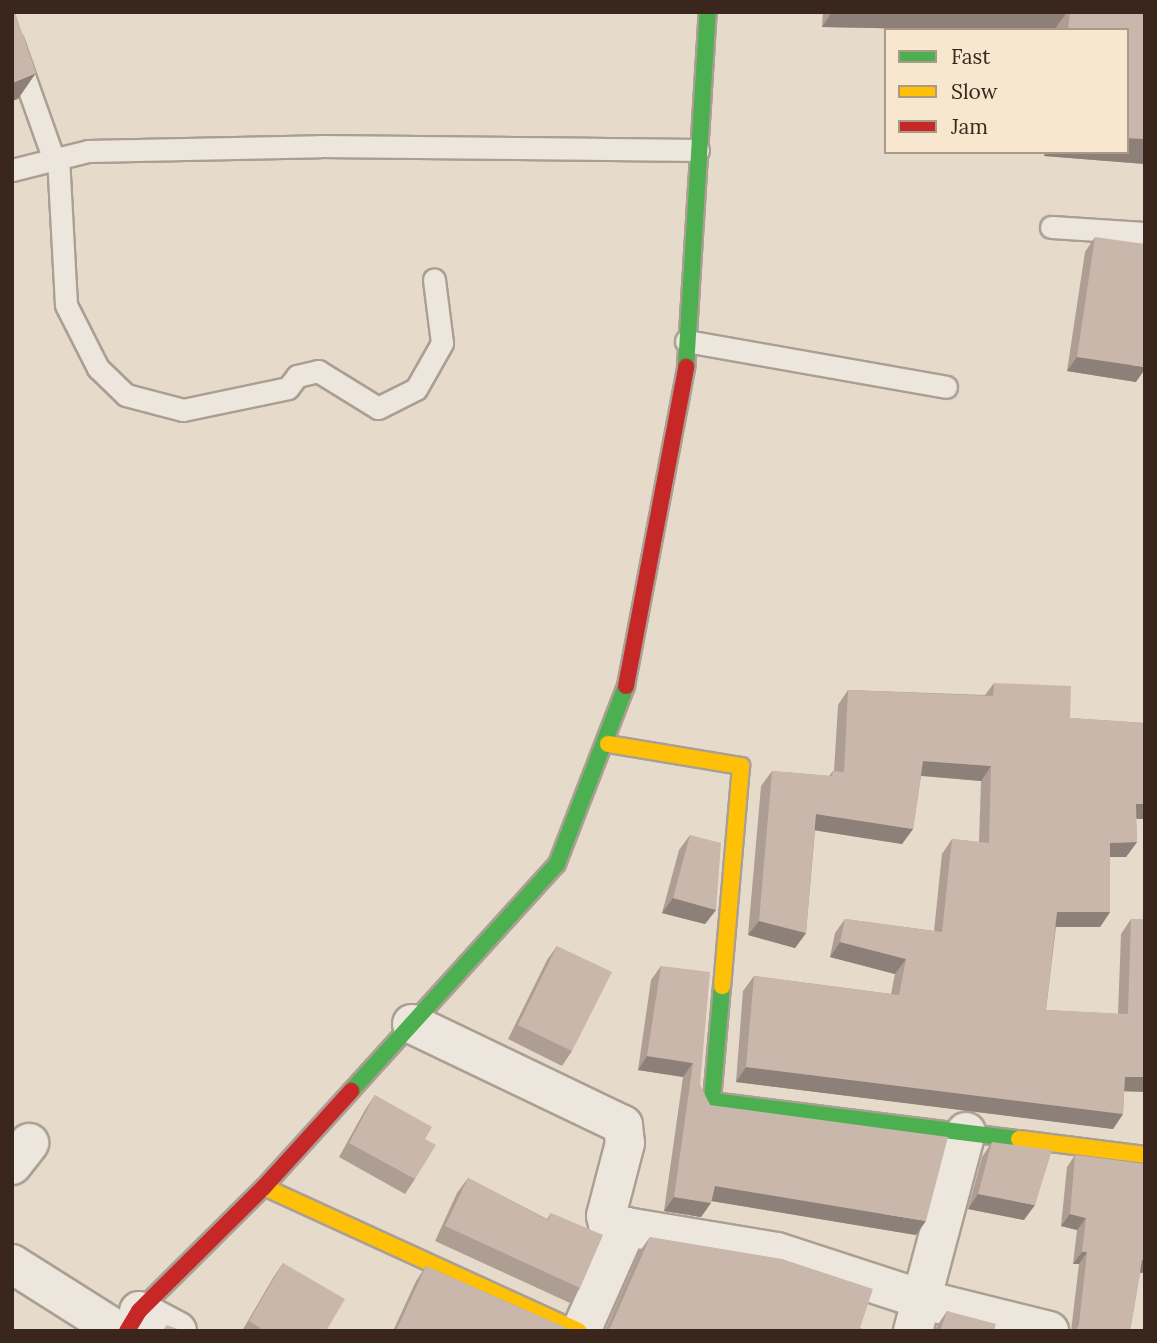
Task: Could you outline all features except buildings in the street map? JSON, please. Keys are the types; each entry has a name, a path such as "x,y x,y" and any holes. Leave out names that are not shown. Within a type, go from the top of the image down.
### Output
{"street":[{"path":"128,1324 264,1187 557,864 608,744 623,700 684,393 708,12"},
{"path":"608,744 741,766 712,1101 1145,1155"},
{"path":"412,1024 623,1125 625,1143 606,1220 627,1227 777,1252 918,1315 1049,1331"},
{"path":"918,1315 965,1132"},
{"path":"264,1187 580,1331 627,1227"},
{"path":"12,1264 128,1324 177,1331"}],"lane":[{"path":"12,42 55,157 66,305 98,368 126,395 183,410 288,388 298,376 318,371 377,408 416,389 442,343 434,281"},
{"path":"12,170 88,150 320,146 698,150"},
{"path":"1051,227 1145,233"},
{"path":"686,341 946,387"}],"traffic: fast":[{"path":"686,367 708,12"},
{"path":"351,1091 557,864 626,686"},
{"path":"722,986 712,1101 1019,1139"}],"traffic: slow":[{"path":"608,744 741,766 722,986"},
{"path":"1019,1139 1145,1155"},
{"path":"264,1187 579,1331"}],"traffic: jam":[{"path":"626,686 686,367"},
{"path":"127,1331 139,1311 264,1187 351,1091"}]}
